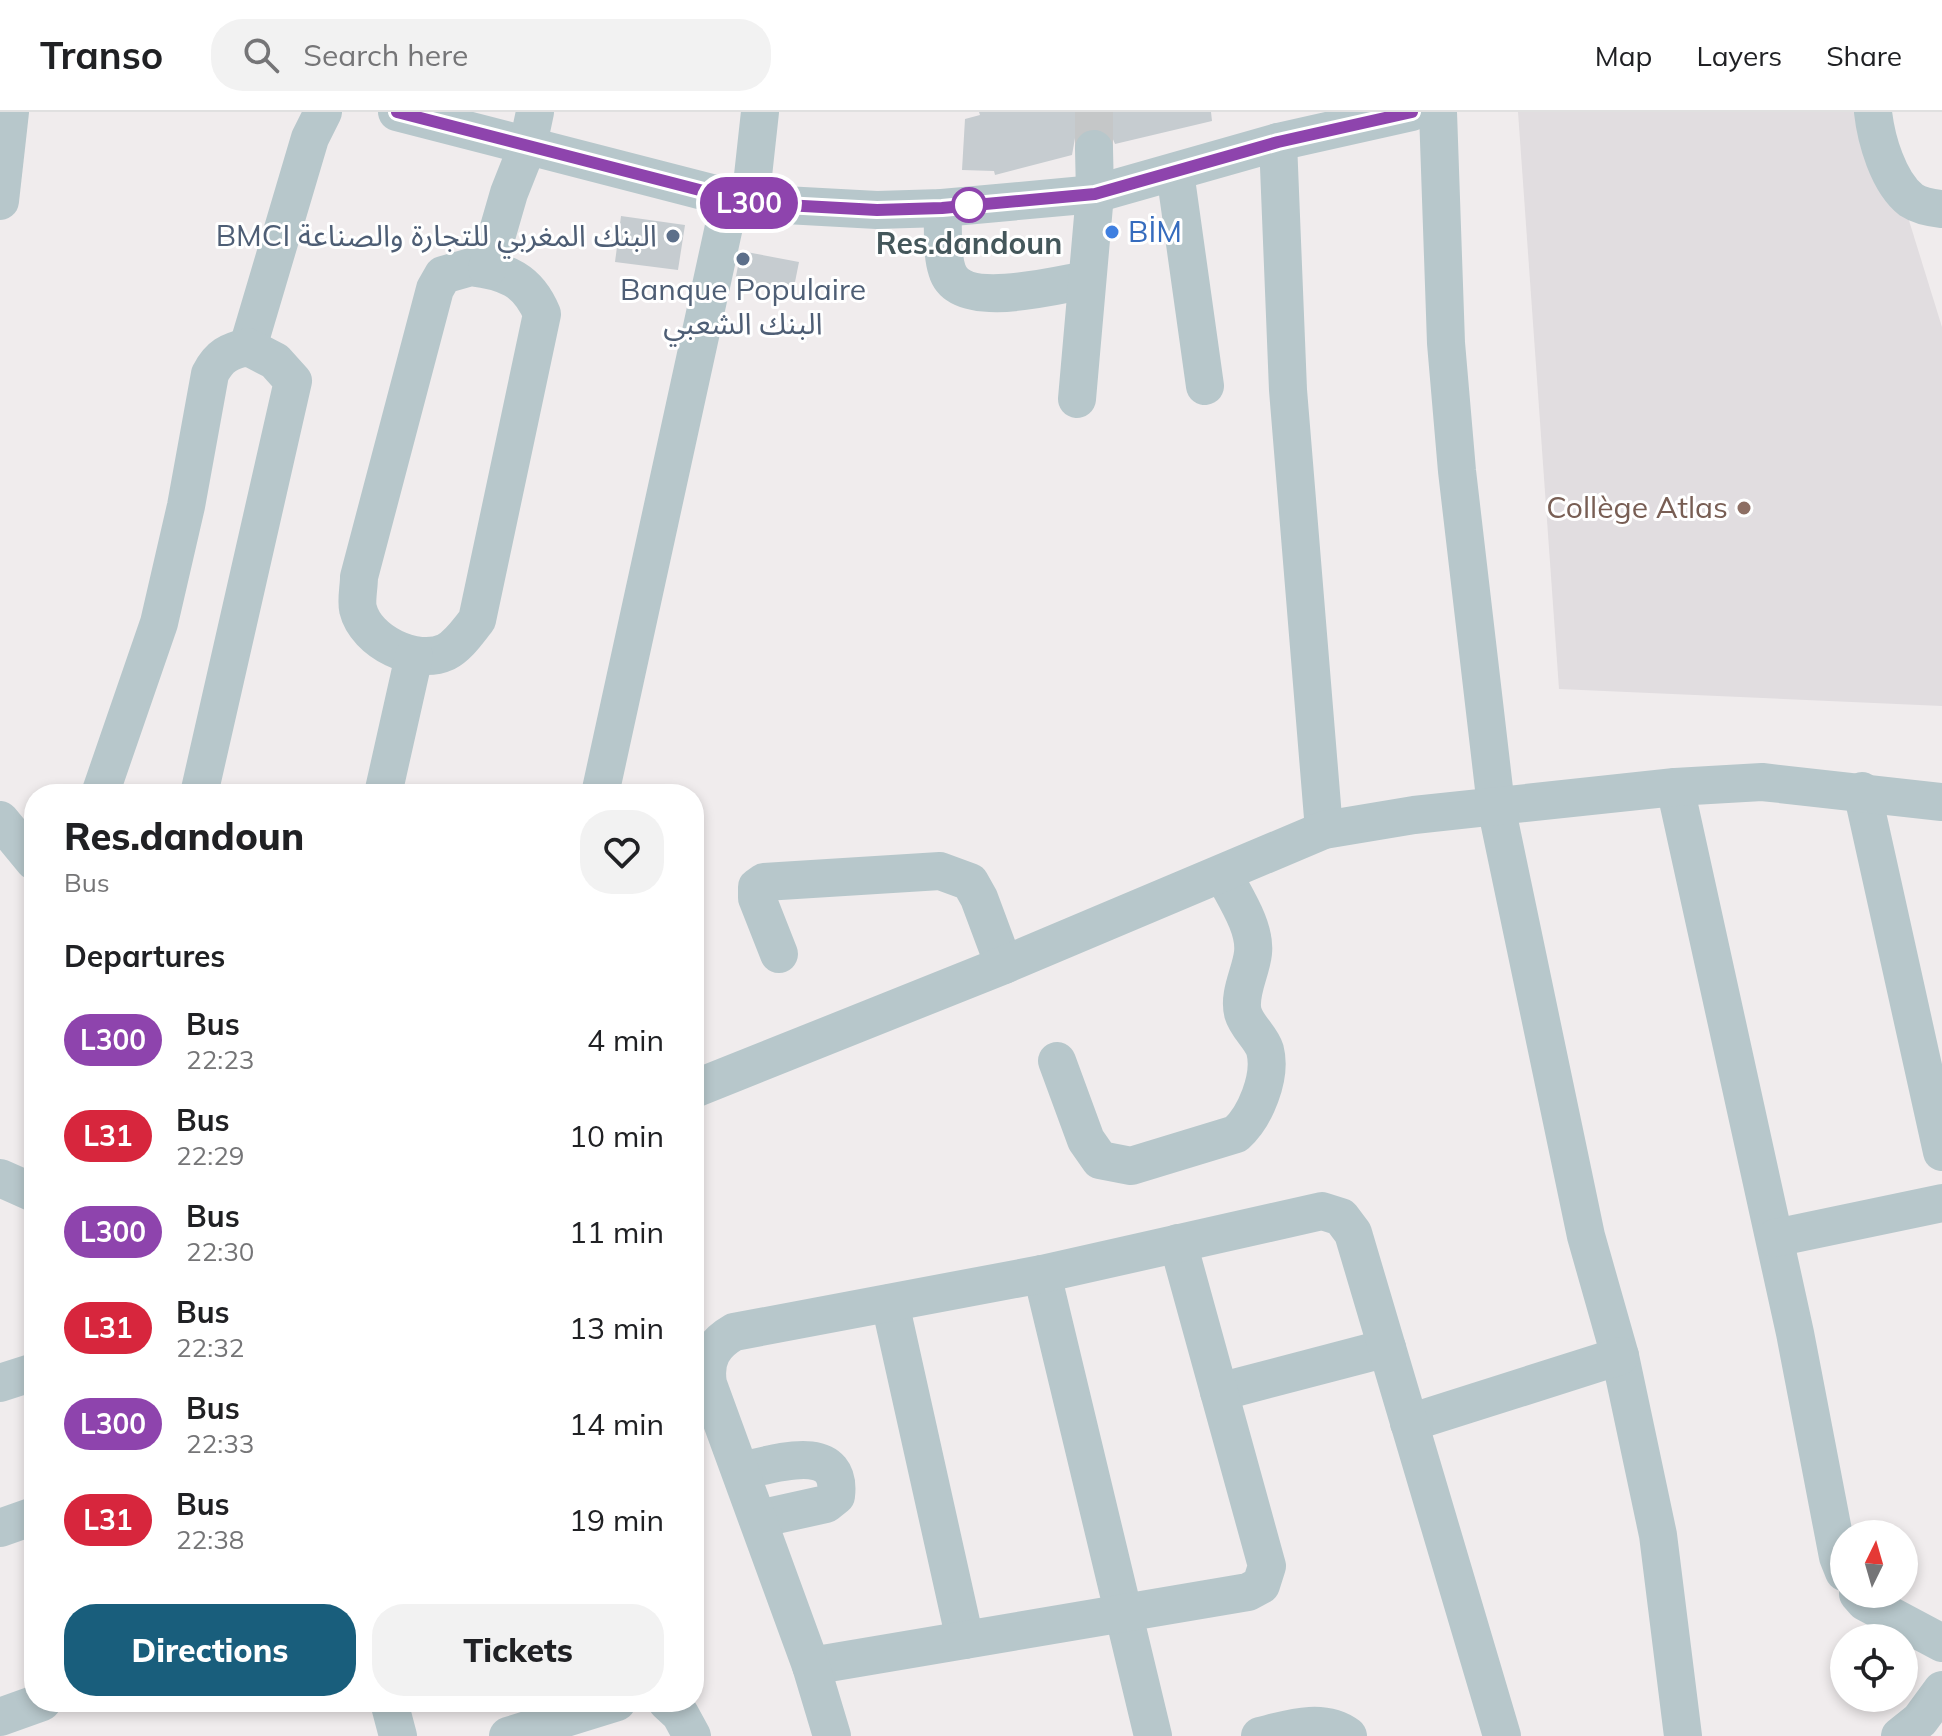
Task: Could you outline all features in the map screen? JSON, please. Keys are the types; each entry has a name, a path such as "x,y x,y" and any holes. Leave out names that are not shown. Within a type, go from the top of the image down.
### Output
{"street":[{"path":"0,201 10,112"},
{"path":"397,112 518,127 740,201 877,210 942,208 1095,194 1175,172 1294,130 1412,112"},
{"path":"602,784 760,112"},
{"path":"1438,112 1446,343 1457,471 1496,806 1586,1236 1620,1356 1658,1535 1683,1736"},
{"path":"1873,112 1876,136 1899,185 1911,199 1928,208 1942,209"},
{"path":"248,347 312,121"},
{"path":"487,269 509,193 518,127"},
{"path":"1294,130 1288,390 1324,830"},
{"path":"1077,399 1095,194 1094,149"},
{"path":"1175,172 1205,386"},
{"path":"942,208 947,272 959,287 974,293 997,294 1087,280"},
{"path":"471,267 487,269 520,281 529,288 542,314 477,620 449,651 430,657 414,656 387,643 367,628 358,608 359,577 435,289 443,275 471,267"},
{"path":"103,784 159,623 186,506 210,374 216,361 224,354 248,347 275,361 293,381 201,784"},
{"path":"385,784 414,656"},
{"path":"704,1085 1004,965 1324,830 1414,815 1496,806 1675,787 1762,782 1942,802"},
{"path":"1675,787 1775,1238 1831,1520"},
{"path":"1862,791 1942,1152"},
{"path":"1,822 24,849"},
{"path":"779,954 757,898 757,887 764,882 940,871 970,882 1004,965"},
{"path":"1057,1061 1086,1140 1100,1160 1131,1166 1236,1134 1248,1123 1264,1081 1265,1051 1242,1012 1245,982 1253,952 1250,932 1223,874"},
{"path":"0,1178 24,1189"},
{"path":"1775,1238 1942,1203"},
{"path":"832,1736 811,1666 708,1384 708,1359 714,1347 734,1332 1042,1274 1312,1212 1332,1213 1341,1217 1353,1233 1502,1736"},
{"path":"811,1666 1123,1615 1248,1592 1261,1585 1267,1566 1178,1243"},
{"path":"1042,1274 1153,1736"},
{"path":"890,1303 965,1640"},
{"path":"1219,1392 1387,1348"},
{"path":"1409,1423 1620,1356"},
{"path":"0,1383 24,1375"},
{"path":"741,1471 810,1459 821,1462 832,1474 837,1486 836,1496 826,1504 758,1519"},
{"path":"0,1528 24,1520"},
{"path":"1876,1608 1942,1643"},
{"path":"1900,1736 1920,1720 1942,1690"},
{"path":"0,1717 24,1708"},
{"path":"392,1712 398,1736"},
{"path":"508,1736 585,1712"},
{"path":"678,1712 692,1736"},
{"path":"1260,1736 1296,1727 1315,1726 1330,1728 1348,1736"}],"shaded area":[{"name":"Collège Atlas","path":"1518,112 1857,112 1902,198 1942,327 1942,706 1559,689"}],"building":[{"path":"979,112 1211,112 1212,121 1115,144 1105,130 1093,127 1075,138 1072,155 995,175 994,171 962,170 965,119 980,115"},
{"path":"621,216 685,225 678,270 615,262"},
{"path":"741,251 799,262 793,292 735,281"}],"tunnel":[{"path":"1094,112 1094,149"}],"bus line":[{"name":"L300","path":"397,112 730,199 750,203 877,210 942,208 1095,194 1278,142 1412,112"}],"place":[{"name":"Res.dandoun","path":"969,205"},
{"name":"BİM","path":"1112,232"},
{"name":"BMCI البنك المغربي للتجارة والصناعة","path":"673,236"},
{"name":"Banque Populaire البنك الشعبي","path":"743,259"},
{"name":"Collège Atlas","path":"1744,508"}]}
